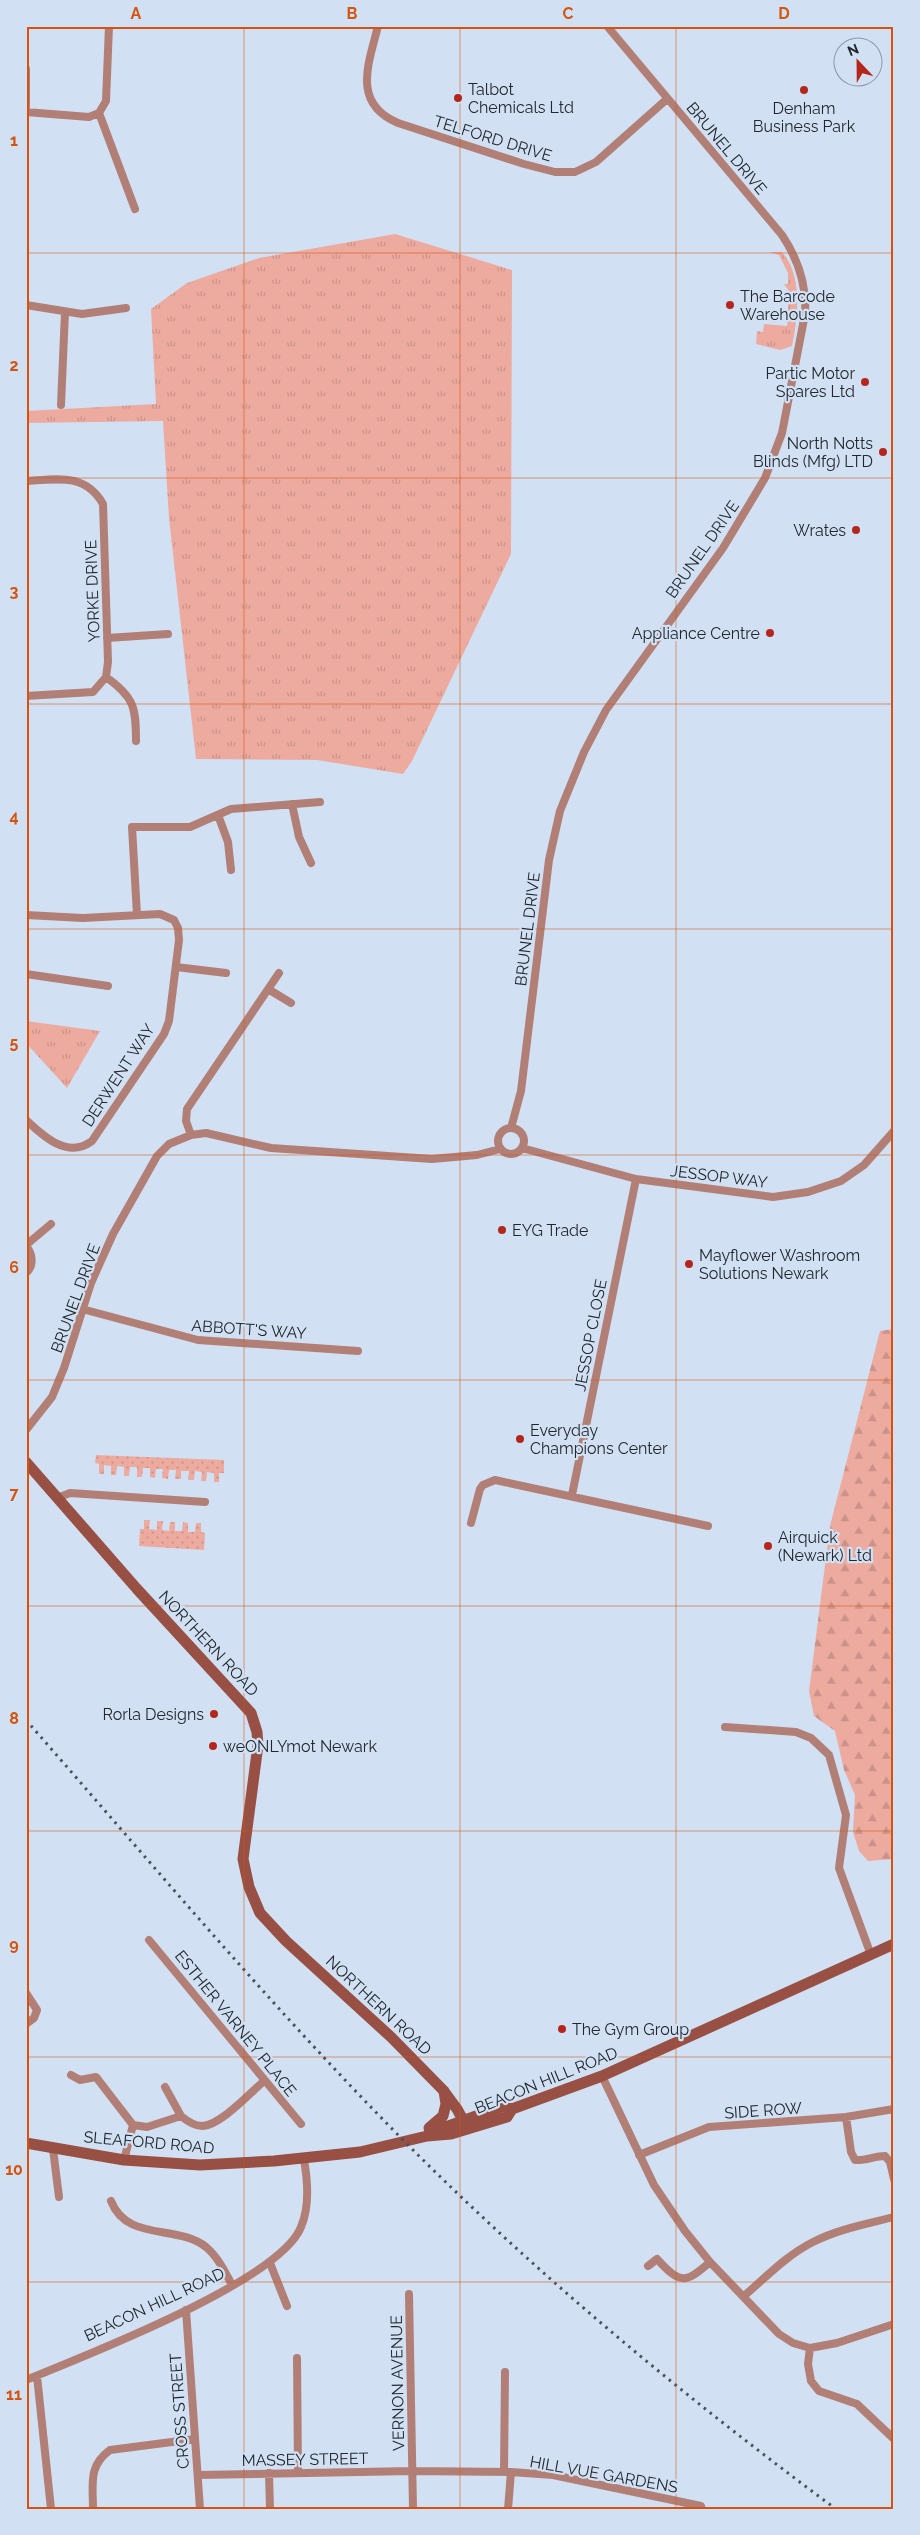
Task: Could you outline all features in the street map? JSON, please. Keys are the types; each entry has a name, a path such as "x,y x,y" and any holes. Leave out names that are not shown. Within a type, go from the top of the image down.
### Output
{"street":[{"path":"26,69 26,111 89,117 99,113 106,101 109,26"},
{"name":"TELFORD DRIVE","path":"378,26 370,54 367,82 371,98 382,115 398,123 524,164 561,173 575,172 591,165 667,99"},
{"name":"BRUNEL DRIVE","path":"511,1128 521,1091 549,860 560,812 584,752 606,710 723,548 765,478 782,433 803,330 806,297 801,271 788,244 608,26"},
{"path":"99,113 135,209"},
{"path":"26,305 82,314 126,308"},
{"path":"61,405 65,312"},
{"name":"YORKE DRIVE","path":"26,480 76,480 96,490 103,504 108,662 106,677"},
{"path":"107,638 168,634"},
{"path":"26,696 93,692 106,677 123,689 133,701 136,718 136,741"},
{"path":"26,915 83,918 137,915 132,827 190,827 231,809 320,802"},
{"path":"292,804 299,837 310,863"},
{"path":"218,815 228,842 230,870"},
{"name":"DERWENT WAY","path":"26,1120 43,1135 62,1147 81,1148 92,1141 164,1034 169,1021 179,940 178,928 174,920 160,914 137,915"},
{"path":"176,967 226,973"},
{"path":"191,1135 186,1121 187,1109 279,973"},
{"path":"26,974 108,986"},
{"path":"268,989 291,1003"},
{"path":"511,1128 520,1132 523,1137 522,1148 512,1154 500,1149 498,1140 500,1134 511,1128"},
{"name":"JESSOP WAY","path":"522,1148 636,1179 773,1197 799,1194 828,1186 852,1175 878,1151 894,1131"},
{"name":"BRUNEL DRIVE","path":"26,1430 52,1397 64,1368 91,1282 113,1234 152,1164 169,1144 191,1135 215,1134 271,1148 432,1159 477,1155 500,1149"},
{"name":"JESSOP CLOSE","path":"572,1496 636,1179"},
{"path":"26,1273 31,1265 31,1254 26,1246 52,1224"},
{"name":"ABBOTT'S WAY","path":"82,1309 198,1340 358,1351"},
{"name":"NORTHERN ROAD","path":"26,1462 137,1589 240,1699 254,1719 258,1745 243,1859 249,1887 260,1913 286,1942 391,2037 443,2090 465,2124"},
{"path":"471,1524 476,1496 480,1489 488,1482 508,1482 708,1526"},
{"path":"57,1498 70,1493 205,1502"},
{"path":"725,1727 796,1732 812,1738 829,1755 846,1815 845,1835 839,1858 840,1874 871,1954"},
{"name":"ESTHER VARNEY PLACE","path":"149,1940 264,2081 302,2124"},
{"name":"BEACON HILL ROAD","path":"391,2146 426,2133 465,2124 504,2106 512,2109 602,2076 894,1944"},
{"path":"26,1993 37,2010 34,2018 26,2024"},
{"path":"71,2075 80,2080 96,2077 133,2125 147,2127 181,2116"},
{"path":"602,2076 654,2185 685,2231 710,2262 779,2334 793,2343 810,2348 837,2343 894,2324"},
{"path":"165,2087 181,2116 190,2123 202,2126 221,2118 264,2081"},
{"path":"426,2133 443,2116 446,2104 443,2090"},
{"name":"SIDE ROW","path":"639,2155 697,2130 846,2117 894,2108"},
{"path":"846,2117 851,2152 856,2160 863,2161 874,2156 885,2156 890,2162 894,2178"},
{"path":"124,2160 133,2125"},
{"name":"SLEAFORD ROAD","path":"26,2143 124,2160 200,2165 304,2160 391,2146"},
{"path":"53,2149 59,2197"},
{"name":"BEACON HILL ROAD","path":"26,2380 186,2310 270,2263 289,2247 301,2227 307,2202 304,2160"},
{"path":"111,2202 116,2214 126,2223 191,2239 206,2247 220,2262 232,2285"},
{"path":"744,2296 797,2251 813,2242 833,2233 894,2217"},
{"path":"648,2266 657,2259 672,2276 684,2279 692,2277 710,2262"},
{"path":"270,2263 287,2306"},
{"name":"VERNON AVENUE","path":"409,2294 413,2509"},
{"name":"CROSS STREET","path":"186,2310 200,2509"},
{"path":"810,2348 808,2364 811,2381 819,2391 857,2404 894,2439"},
{"path":"296,2358 298,2473"},
{"path":"505,2372 508,2509"},
{"path":"37,2376 51,2505"},
{"path":"93,2509 93,2472 98,2458 110,2450 195,2439"},
{"name":"HILL VUE GARDENS","path":"412,2471 507,2472 553,2476 701,2507"},
{"name":"MASSEY STREET","path":"198,2475 412,2471"},
{"path":"269,2473 270,2509"}],"green space":[{"path":"395,234 512,270 511,554 412,761 403,774 317,760 196,759 169,518 163,421 26,423 26,411 156,404 151,309 187,283 259,258"},
{"path":"769,252 782,252 789,262 796,285 797,310 792,346 780,350 756,344 757,331 763,332 764,324 787,326 789,291 784,284 788,284 788,273 779,255"},
{"path":"26,1021 100,1031 67,1088 26,1043"},
{"path":"894,1329 894,1859 868,1861 859,1851 853,1832 855,1795 844,1770 835,1731 814,1716 809,1691 830,1526 880,1331"},
{"path":"96,1455 224,1460 224,1473 219,1473 219,1482 214,1482 214,1473 207,1472 206,1481 201,1481 202,1472 195,1471 194,1480 188,1480 189,1471 181,1471 181,1479 175,1479 176,1470 169,1470 168,1479 162,1478 163,1469 156,1469 155,1478 150,1477 150,1468 143,1468 142,1477 137,1477 137,1467 130,1467 129,1476 124,1476 124,1467 117,1466 116,1475 111,1475 111,1466 104,1465 104,1474 99,1474 99,1464 95,1463"},
{"path":"144,1520 150,1520 149,1529 157,1530 157,1521 163,1521 162,1530 169,1531 170,1522 175,1522 175,1531 182,1531 183,1522 188,1523 188,1532 195,1532 196,1523 201,1523 201,1532 205,1533 204,1550 139,1546 140,1529 144,1529"}],"railway":[{"path":"26,1720 265,1994 415,2152 515,2247 619,2338 726,2425 836,2509"}],"place":[{"name":"Denham Business Park","path":"804,90"},
{"name":"Talbot Chemicals Ltd","path":"458,98"},
{"name":"The Barcode Warehouse","path":"730,305"},
{"name":"Partic Motor Spares Ltd","path":"865,382"},
{"name":"North Notts Blinds (Mfg) LTD","path":"883,452"},
{"name":"Wrates","path":"856,530"},
{"name":"Appliance Centre","path":"770,633"},
{"name":"EYG Trade","path":"502,1230"},
{"name":"Mayflower Washroom Solutions Newark","path":"689,1264"},
{"name":"Everyday Champions Center","path":"520,1439"},
{"name":"Airquick (Newark) Ltd","path":"768,1546"},
{"name":"Rorla Designs","path":"214,1714"},
{"name":"weONLYmot Newark","path":"213,1746"},
{"name":"The Gym Group","path":"562,2029"}]}
